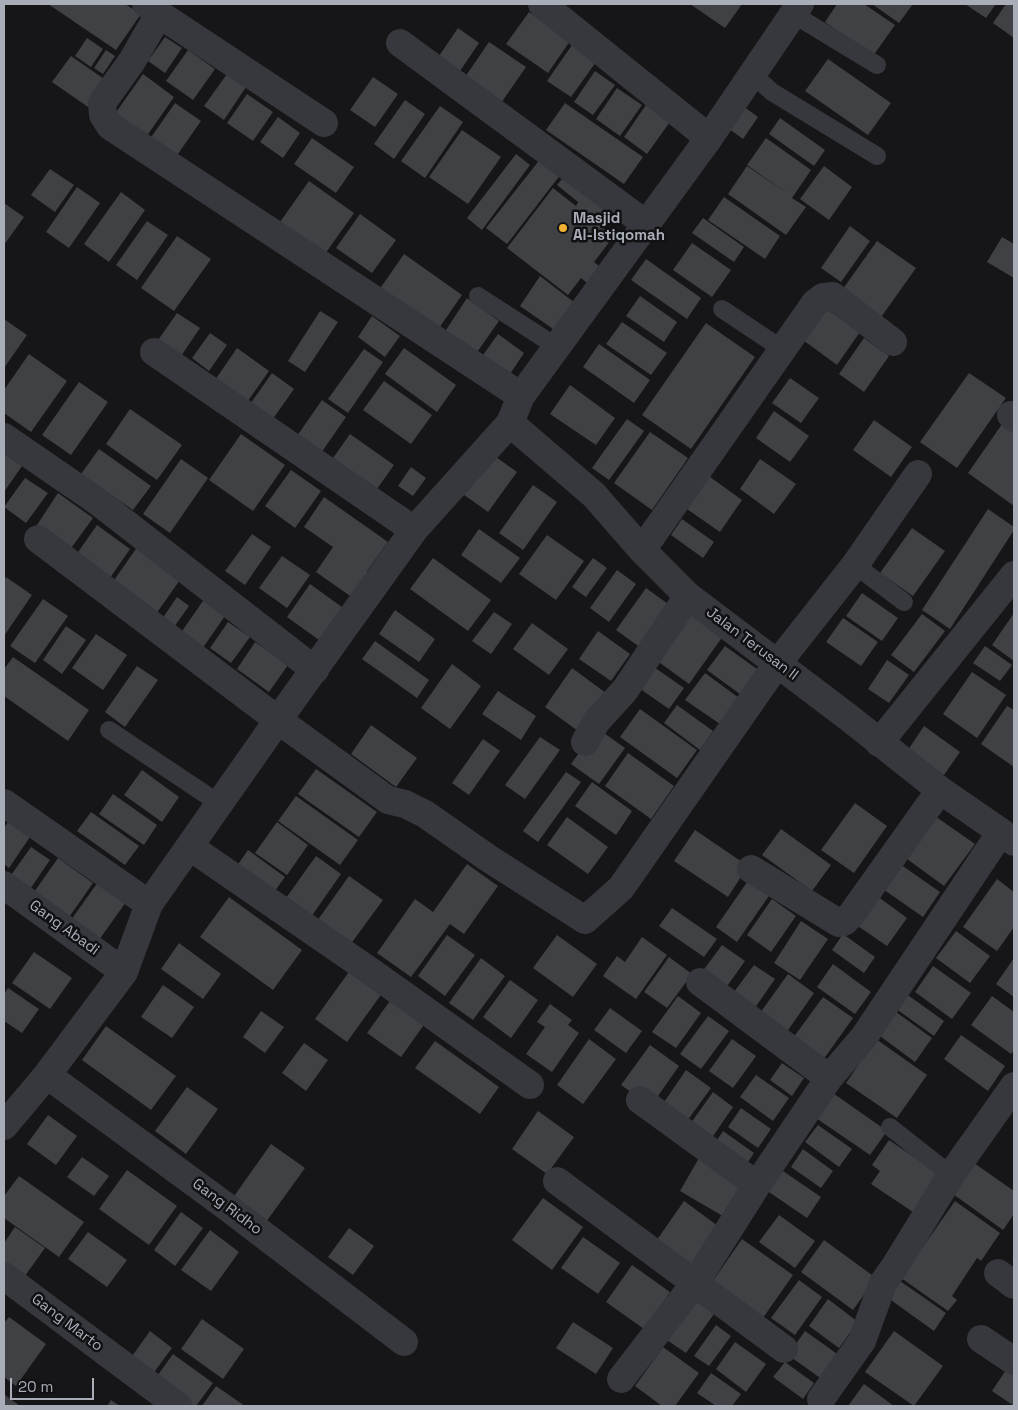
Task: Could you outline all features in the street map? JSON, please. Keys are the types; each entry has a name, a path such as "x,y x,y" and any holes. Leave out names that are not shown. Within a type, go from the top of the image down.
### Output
{"street":[{"path":"542,4 709,138"},
{"path":"324,123 152,9 132,61 102,103 103,115 110,126 521,396"},
{"path":"4,1126 47,1075 124,972 149,904 278,720 414,530 510,423 521,396 709,138 796,9"},
{"path":"400,43 646,224"},
{"path":"642,550 815,303 823,298 833,296 893,342"},
{"path":"154,352 414,530"},
{"name":"Jalan Terusan II","path":"510,423 594,496 642,550 688,596 848,717 940,790 1008,837"},
{"path":"4,437 97,501 315,670"},
{"path":"38,539 278,720 388,800 405,804 425,814 488,858 585,920 620,888 777,664 855,565 918,474"},
{"path":"879,743 1014,575"},
{"path":"585,742 596,722 625,690 688,596"},
{"path":"751,870 839,923 844,922 852,915 940,790"},
{"path":"4,803 149,904"},
{"path":"621,1379 695,1283 757,1185 829,1078 864,1037 1008,837"},
{"path":"190,847 530,1085"},
{"name":"Gang Abadi","path":"4,884 124,972"},
{"path":"700,982 829,1078"},
{"name":"Gang Ridho","path":"47,1075 223,1204 404,1342"},
{"path":"821,1399 862,1341 883,1283 951,1175 1014,1086"},
{"path":"640,1100 757,1185"},
{"path":"557,1181 784,1349"},
{"name":"Gang Marto","path":"4,1276 178,1406"},
{"path":"981,1339 1014,1361"}],"lane":[{"path":"796,9 877,66"},
{"path":"752,74 772,92 877,156"},
{"path":"478,296 557,347"},
{"path":"722,309 782,349"},
{"path":"855,565 904,602"},
{"path":"109,730 220,804"},
{"path":"890,1127 951,1175"}],"building":[{"path":"48,4 125,4 141,14 116,50"},
{"path":"690,4 742,4 725,28"},
{"path":"837,4 864,4 895,25 873,56 825,22"},
{"path":"872,4 913,4 899,23"},
{"path":"965,4 996,4 986,18"},
{"path":"1006,4 1014,4 1014,38 993,23"},
{"path":"529,12 570,41 548,73 506,44"},
{"path":"458,28 479,43 460,71 439,56"},
{"path":"165,37 182,48 165,73 148,61"},
{"path":"87,38 103,49 91,67 75,56"},
{"path":"489,42 526,67 501,103 465,77"},
{"path":"572,45 596,62 571,97 547,81"},
{"path":"106,50 115,56 103,74 94,68"},
{"path":"188,50 215,69 193,100 166,81"},
{"path":"71,56 107,81 88,107 52,82"},
{"path":"828,59 891,103 868,135 805,91"},
{"path":"595,71 615,85 593,115 574,102"},
{"path":"143,74 174,97 144,140 112,118"},
{"path":"227,74 246,87 224,120 204,106"},
{"path":"373,77 398,94 375,127 350,110"},
{"path":"617,88 642,105 620,136 596,119"},
{"path":"247,94 273,112 253,141 227,123"},
{"path":"405,100 425,114 394,159 374,144"},
{"path":"648,102 672,119 647,154 624,137"},
{"path":"175,103 201,121 173,161 147,143"},
{"path":"565,103 643,157 624,184 546,130"},
{"path":"740,104 758,117 743,139 725,126"},
{"path":"440,106 463,122 425,178 401,161"},
{"path":"278,117 300,133 283,158 260,142"},
{"path":"780,118 825,150 814,166 769,134"},
{"path":"462,130 501,157 468,204 429,177"},
{"path":"312,138 354,167 336,193 294,164"},
{"path":"766,138 811,170 792,198 806,207 786,235 728,194 747,166 788,194 747,165"},
{"path":"516,154 530,165 482,230 467,218"},
{"path":"541,158 561,174 507,244 486,228"},
{"path":"824,166 852,187 829,220 800,199"},
{"path":"50,169 74,185 55,212 31,195"},
{"name":"Masjid Al-Istiqomah","path":"566,174 615,211 607,221 597,212 592,219 614,236 594,262 599,266 587,283 581,278 568,295 507,248 553,188 576,206 578,202 557,185"},
{"path":"309,181 354,213 320,261 275,229"},
{"path":"77,187 100,203 69,248 46,232"},
{"path":"121,192 145,210 109,262 84,244"},
{"path":"724,197 780,236 765,259 708,220"},
{"path":"4,203 24,217 4,245"},
{"path":"360,214 396,240 372,273 336,248"},
{"path":"703,218 744,247 734,262 692,233"},
{"path":"147,221 168,235 137,280 116,265"},
{"path":"850,226 870,241 841,282 821,268"},
{"path":"177,236 211,259 174,311 141,288"},
{"path":"1002,237 1014,244 1014,278 987,262"},
{"path":"877,241 916,268 879,320 840,293"},
{"path":"692,243 731,270 712,297 673,270"},
{"path":"404,254 462,295 437,331 379,290"},
{"path":"646,259 701,298 687,319 631,280"},
{"path":"540,276 575,303 556,331 520,306"},
{"path":"640,296 677,322 664,342 626,316"},
{"path":"467,298 499,321 475,355 444,333"},
{"path":"825,308 860,332 837,365 803,340"},
{"path":"320,311 338,322 305,372 288,361"},
{"path":"177,313 200,328 179,359 156,343"},
{"path":"372,316 400,336 385,357 358,337"},
{"path":"4,319 27,335 4,368"},
{"path":"622,322 667,353 651,375 606,344"},
{"path":"706,323 755,357 691,449 642,415"},
{"path":"210,333 227,345 209,371 192,358"},
{"path":"498,334 524,353 508,377 481,358"},
{"path":"864,338 889,356 864,392 839,374"},
{"path":"599,344 650,380 634,403 583,367"},
{"path":"237,348 269,371 245,405 213,383"},
{"path":"404,348 456,385 437,412 385,374"},
{"path":"364,349 383,362 348,413 328,399"},
{"path":"29,354 67,381 31,432 4,413 4,390"},
{"path":"272,373 294,389 270,423 248,407"},
{"path":"969,373 1006,398 957,468 920,442"},
{"path":"790,378 819,398 801,423 772,403"},
{"path":"384,381 432,415 411,444 363,410"},
{"path":"79,382 108,402 71,455 42,435"},
{"path":"570,385 615,418 596,445 550,414"},
{"path":"322,400 346,417 321,453 297,436"},
{"path":"130,409 182,445 157,480 106,444"},
{"path":"774,411 809,436 790,462 756,438"},
{"path":"1007,417 1014,422 1014,506 968,473"},
{"path":"627,419 644,431 609,480 592,468"},
{"path":"874,420 912,447 891,477 853,450"},
{"path":"650,432 688,458 652,510 614,483"},
{"path":"241,434 285,465 253,511 209,480"},
{"path":"350,434 394,465 377,489 333,458"},
{"path":"99,449 151,486 133,510 81,474"},
{"path":"489,452 517,472 488,512 460,492"},
{"path":"4,453 22,466 4,492"},
{"path":"181,459 208,478 170,533 143,514"},
{"path":"760,459 796,484 774,514 740,489"},
{"path":"411,467 426,478 413,496 398,486"},
{"path":"291,470 321,491 295,528 265,506"},
{"path":"706,474 742,500 720,532 684,507"},
{"path":"25,478 48,493 26,523 4,507"},
{"path":"533,485 557,502 523,550 499,533"},
{"path":"58,493 93,518 69,551 35,528"},
{"path":"324,497 388,542 367,571 370,574 353,598 316,572 333,547 304,527"},
{"path":"988,509 1014,527 1014,530 950,629 922,610"},
{"path":"682,519 714,542 703,558 671,535"},
{"path":"97,525 130,549 108,581 74,558"},
{"path":"912,528 945,551 913,596 880,573"},
{"path":"479,529 520,558 501,583 461,555"},
{"path":"252,534 271,547 245,585 225,571"},
{"path":"547,535 584,561 556,600 519,574"},
{"path":"138,546 182,577 156,614 112,583"},
{"path":"282,556 310,575 287,608 259,588"},
{"path":"433,558 491,600 468,631 410,589"},
{"path":"593,558 607,568 586,597 572,587"},
{"path":"617,570 636,584 609,622 590,608"},
{"path":"6,577 32,595 4,636 4,581"},
{"path":"310,584 342,607 319,640 287,617"},
{"path":"646,588 675,609 645,651 616,630"},
{"path":"862,593 898,618 882,641 846,616"},
{"path":"177,597 189,606 174,627 162,619"},
{"path":"205,598 227,613 202,649 180,634"},
{"path":"43,599 68,616 35,663 10,646"},
{"path":"395,610 435,639 419,662 379,634"},
{"path":"494,612 512,624 491,654 472,641"},
{"path":"690,613 723,636 689,684 656,660"},
{"path":"1014,613 1014,661 992,645"},
{"path":"922,614 945,631 914,672 891,655"},
{"path":"843,618 878,642 861,666 826,642"},
{"path":"228,622 250,637 231,663 210,648"},
{"path":"532,623 568,649 549,675 513,649"},
{"path":"66,626 86,640 62,674 43,660"},
{"path":"598,631 630,654 611,681 579,659"},
{"path":"96,634 127,655 103,690 72,668"},
{"path":"375,641 429,680 417,698 362,659"},
{"path":"255,642 288,665 269,692 237,669"},
{"path":"725,646 761,672 744,697 707,670"},
{"path":"985,646 1012,665 1000,681 973,663"},
{"path":"13,657 89,710 68,741 4,696 4,669"},
{"path":"887,660 909,675 889,703 868,689"},
{"path":"452,664 481,686 450,729 421,708"},
{"path":"651,665 684,688 669,709 636,686"},
{"path":"137,666 158,680 125,727 105,712"},
{"path":"572,668 606,693 578,731 545,707"},
{"path":"972,672 1006,695 977,738 943,714"},
{"path":"705,673 739,698 720,724 685,700"},
{"path":"498,691 536,716 521,740 482,714"},
{"path":"677,705 713,731 700,750 664,723"},
{"path":"1007,706 1014,710 1014,767 981,744"},
{"path":"640,709 697,750 677,778 620,737"},
{"path":"371,725 417,758 396,787 351,754"},
{"path":"924,726 960,752 944,775 908,750"},
{"path":"597,728 625,748 599,784 571,764"},
{"path":"540,737 560,750 525,799 505,785"},
{"path":"483,739 500,751 469,795 452,783"},
{"path":"628,753 674,786 651,819 605,786"},
{"path":"316,769 377,812 359,837 298,794"},
{"path":"142,770 179,797 162,822 124,795"},
{"path":"566,772 581,782 538,842 523,831"},
{"path":"592,782 632,811 616,835 575,806"},
{"path":"113,794 157,825 144,845 99,814"},
{"path":"296,796 358,840 340,865 278,821"},
{"path":"855,803 887,826 854,873 821,850"},
{"path":"91,812 139,846 125,865 77,831"},
{"path":"932,814 975,844 944,886 903,856"},
{"path":"567,817 608,847 588,874 547,845"},
{"path":"10,819 32,834 9,868 4,864 4,828"},
{"path":"277,822 308,845 287,875 255,853"},
{"path":"781,829 831,865 812,891 762,855"},
{"path":"695,830 748,866 728,897 674,861"},
{"path":"31,847 50,860 28,892 9,878"},
{"path":"248,850 285,877 269,899 232,873"},
{"path":"316,856 341,874 311,917 286,898"},
{"path":"58,858 93,883 67,920 32,895"},
{"path":"894,860 940,892 923,917 877,885"},
{"path":"467,864 498,886 464,934 450,924 411,977 377,953 415,899 433,912"},
{"path":"752,875 773,890 737,942 716,927"},
{"path":"349,876 383,900 350,945 317,921"},
{"path":"997,879 1014,892 1014,927 997,951 963,927"},
{"path":"98,882 126,902 99,940 71,920"},
{"path":"873,893 907,918 887,946 852,922"},
{"path":"229,897 302,950 273,990 200,937"},
{"path":"772,899 796,916 771,952 747,935"},
{"path":"672,908 717,939 704,957 659,926"},
{"path":"801,921 828,939 800,980 774,963"},
{"path":"956,931 990,956 970,983 936,958"},
{"path":"843,934 875,957 864,973 832,950"},
{"path":"447,935 475,955 445,996 418,976"},
{"path":"557,935 597,964 573,997 533,968"},
{"path":"642,937 667,955 636,999 603,976 617,956 625,962"},
{"path":"179,943 221,974 203,999 161,969"},
{"path":"722,945 745,961 725,989 702,972"},
{"path":"34,952 72,978 50,1009 12,983"},
{"path":"669,957 692,974 667,1008 644,992"},
{"path":"481,958 505,976 473,1020 449,1003"},
{"path":"1014,958 1014,997 996,984"},
{"path":"833,964 871,992 855,1014 817,987"},
{"path":"754,965 775,979 752,1012 731,996"},
{"path":"933,966 971,993 952,1019 915,992"},
{"path":"351,969 383,992 347,1042 315,1019"},
{"path":"788,974 814,993 786,1033 760,1013"},
{"path":"510,980 538,1000 511,1038 483,1017"},
{"path":"163,985 194,1007 172,1038 141,1017"},
{"path":"8,988 39,1009 22,1033 4,1021 4,994"},
{"path":"905,993 944,1021 934,1036 895,1008"},
{"path":"678,996 701,1013 676,1048 652,1032"},
{"path":"992,996 1014,1012 1014,1050 1011,1054 971,1025"},
{"path":"823,997 853,1018 823,1060 793,1038"},
{"path":"392,998 426,1022 401,1057 367,1033"},
{"path":"550,1004 572,1020 568,1025 579,1033 552,1072 526,1054 545,1027 537,1022"},
{"path":"610,1008 642,1031 626,1053 594,1030"},
{"path":"261,1011 284,1027 265,1053 243,1037"},
{"path":"896,1012 932,1038 915,1062 880,1036"},
{"path":"708,1016 729,1031 701,1069 680,1054"},
{"path":"106,1026 176,1076 151,1110 82,1060"},
{"path":"961,1035 1005,1066 988,1091 944,1059"},
{"path":"589,1039 616,1059 583,1104 557,1085"},
{"path":"732,1039 756,1056 733,1088 709,1071"},
{"path":"876,1039 927,1075 897,1118 846,1083"},
{"path":"435,1041 499,1087 480,1114 415,1068"},
{"path":"304,1043 328,1060 306,1091 282,1073"},
{"path":"650,1045 679,1066 651,1106 621,1085"},
{"path":"782,1063 804,1078 792,1096 770,1080"},
{"path":"686,1070 711,1088 682,1128 658,1111"},
{"path":"756,1075 789,1098 773,1121 740,1097"},
{"path":"187,1087 218,1109 186,1154 155,1131"},
{"path":"830,1091 887,1131 870,1155 813,1116"},
{"path":"713,1092 733,1107 709,1142 688,1127"},
{"path":"741,1108 771,1129 758,1148 728,1127"},
{"path":"538,1111 574,1137 547,1174 512,1149"},
{"path":"48,1115 77,1136 56,1165 27,1144"},
{"path":"818,1125 852,1149 839,1167 805,1142"},
{"path":"723,1131 754,1153 744,1168 713,1146"},
{"path":"889,1140 939,1174 913,1212 871,1184 880,1171 872,1165"},
{"path":"271,1144 305,1168 266,1222 232,1199"},
{"path":"803,1149 833,1171 821,1188 791,1167"},
{"path":"82,1157 109,1176 94,1196 67,1177"},
{"path":"699,1158 746,1186 726,1218 680,1191"},
{"path":"974,1163 1014,1191 1014,1214 1003,1230 953,1194"},
{"path":"780,1169 821,1197 807,1218 766,1190"},
{"path":"127,1170 177,1206 149,1245 99,1209"},
{"path":"19,1176 84,1222 59,1257 4,1218 4,1196"},
{"path":"543,1198 583,1227 552,1270 512,1240"},
{"path":"684,1201 718,1226 688,1268 654,1244"},
{"path":"955,1201 1000,1233 981,1261 977,1258 952,1296 957,1300 948,1311 901,1278"},
{"path":"181,1212 203,1228 175,1266 154,1250"},
{"path":"779,1215 815,1241 795,1268 759,1242"},
{"path":"15,1227 45,1248 22,1280 4,1267 4,1243"},
{"path":"349,1228 374,1246 353,1275 328,1257"},
{"path":"210,1230 239,1252 211,1291 181,1270"},
{"path":"88,1232 127,1260 107,1287 68,1259"},
{"path":"583,1237 620,1263 598,1294 561,1268"},
{"path":"742,1239 793,1275 758,1325 708,1288"},
{"path":"824,1240 876,1278 853,1310 801,1272"},
{"path":"632,1265 670,1292 644,1329 606,1302"},
{"path":"799,1280 822,1297 795,1335 771,1318"},
{"path":"900,1281 946,1313 934,1331 888,1298"},
{"path":"689,1296 714,1314 686,1353 661,1336"},
{"path":"828,1299 858,1322 839,1348 809,1326"},
{"path":"9,1317 46,1344 16,1386 4,1377 4,1323"},
{"path":"202,1319 244,1349 223,1379 181,1349"},
{"path":"573,1322 613,1348 596,1374 556,1348"},
{"path":"716,1325 731,1336 709,1366 694,1356"},
{"path":"150,1331 172,1348 152,1375 130,1359"},
{"path":"805,1331 840,1356 823,1380 788,1355"},
{"path":"894,1331 943,1366 914,1406 865,1372"},
{"path":"735,1342 766,1364 746,1392 716,1369"},
{"path":"663,1347 699,1373 675,1406 662,1406 635,1386"},
{"path":"173,1354 213,1383 196,1406 155,1379"},
{"path":"785,1362 814,1383 803,1399 773,1377"},
{"path":"1006,1370 1014,1375 1014,1406 992,1391"},
{"path":"711,1373 741,1394 732,1406 716,1406 697,1393"},
{"path":"864,1384 894,1406 848,1406"},
{"path":"216,1386 245,1406 202,1406"},
{"path":"5,1395 20,1406 4,1406"},
{"path":"111,1400 120,1406 107,1406"}],"place":[{"name":"Masjid Al-Istiqomah","path":"563,228"}]}
